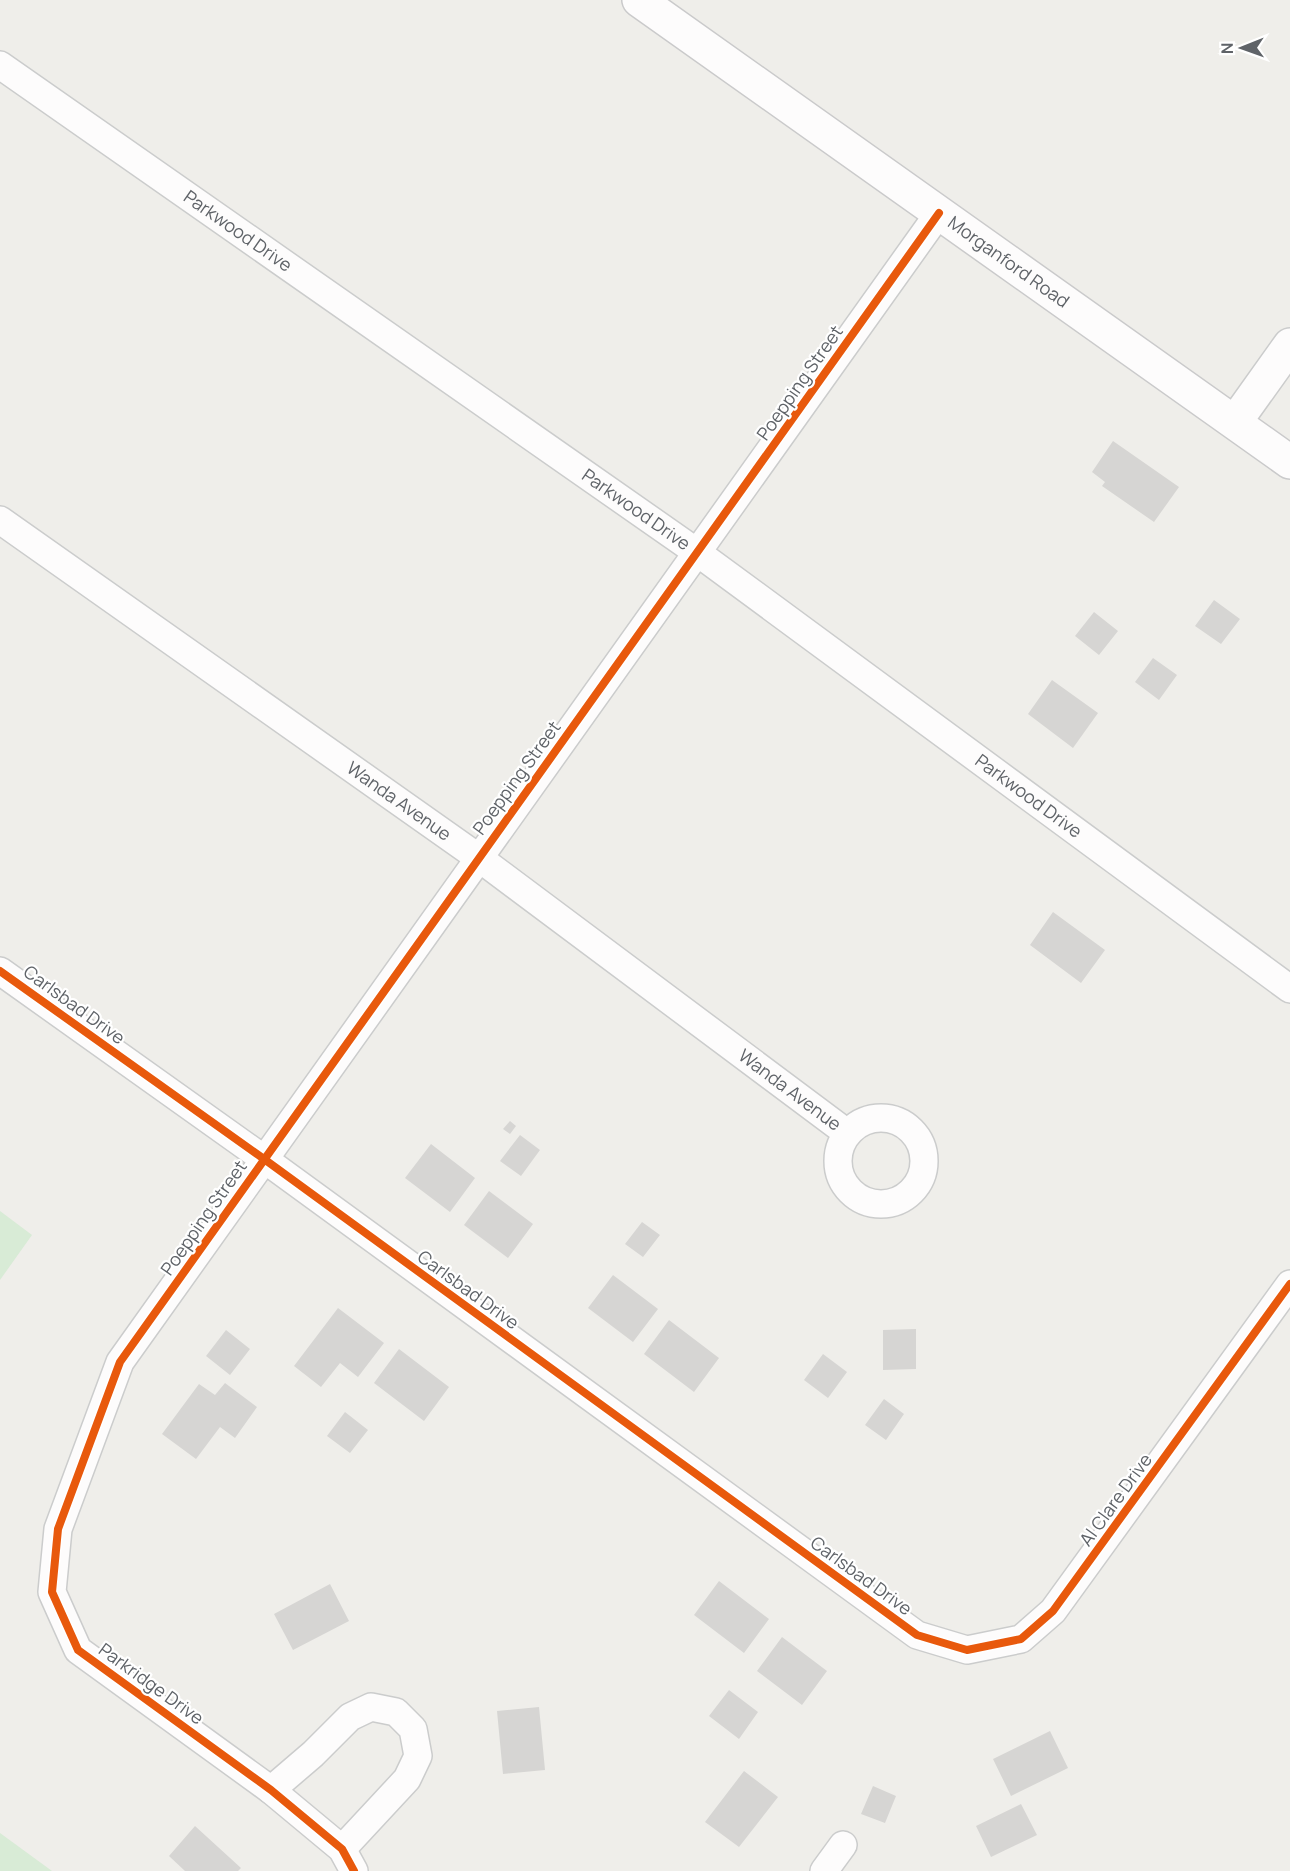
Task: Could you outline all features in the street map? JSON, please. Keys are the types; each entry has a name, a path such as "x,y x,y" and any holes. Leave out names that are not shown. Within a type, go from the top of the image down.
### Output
{"main road":[{"name":"Morganford Road","path":"639,0 1290,462"},
{"path":"1235,422 1290,345"}],"street":[{"name":"Parkwood Drive","path":"0,65 698,553 1290,989"},
{"name":"Poepping Street","path":"120,1362 939,213"},
{"name":"Wanda Avenue","path":"0,520 478,858 847,1133"},
{"name":"Carlsbad Drive","path":"0,971 264,1159 917,1635"},
{"name":"Al Clare Drive","path":"917,1635 967,1650 1021,1639 1053,1611 1290,1284"},
{"name":"Parkridge Drive","path":"120,1362 58,1529 52,1592 78,1650 271,1790 348,1860 407,1779 418,1756 413,1729 396,1712 371,1707 350,1717 314,1754 271,1790"},
{"path":"824,1871 843,1845"}],"green space":[{"path":"0,1211 32,1235 0,1280"},
{"path":"0,1833 52,1871 0,1871"}],"building":[{"path":"1113,441 1179,487 1154,522 1102,486 1105,482 1092,472"},
{"path":"1214,600 1240,619 1221,644 1195,626"},
{"path":"1094,612 1118,631 1099,655 1075,636"},
{"path":"1153,658 1177,675 1159,700 1135,682"},
{"path":"1052,680 1098,713 1073,748 1028,714"},
{"path":"1053,912 1105,950 1081,983 1030,945"},
{"path":"510,1121 516,1126 510,1134 503,1129"},
{"path":"520,1135 540,1150 521,1176 500,1161"},
{"path":"431,1144 475,1178 450,1212 405,1178"},
{"path":"489,1191 533,1224 508,1258 464,1225"},
{"path":"642,1222 660,1235 643,1257 625,1244"},
{"path":"613,1275 658,1309 633,1342 588,1308"},
{"path":"338,1308 384,1343 358,1377 340,1363 321,1387 294,1366"},
{"path":"669,1320 719,1358 694,1392 644,1354"},
{"path":"916,1329 916,1369 883,1370 883,1330"},
{"path":"226,1330 250,1349 230,1375 206,1356"},
{"path":"399,1349 449,1387 424,1421 374,1383"},
{"path":"823,1354 847,1372 828,1398 804,1380"},
{"path":"225,1383 257,1407 235,1438 220,1427 196,1459 162,1434 199,1384 215,1395"},
{"path":"884,1399 904,1414 886,1440 865,1425"},
{"path":"345,1412 368,1430 350,1453 327,1436"},
{"path":"719,1581 769,1619 744,1653 694,1615"},
{"path":"330,1584 349,1621 293,1650 274,1614"},
{"path":"782,1637 827,1671 802,1705 757,1671"},
{"path":"729,1690 758,1712 739,1739 709,1716"},
{"path":"539,1707 545,1770 503,1774 497,1711"},
{"path":"1050,1731 1068,1768 1011,1796 993,1759"},
{"path":"744,1771 778,1797 739,1847 705,1822"},
{"path":"873,1786 896,1796 885,1823 861,1814"},
{"path":"1021,1804 1037,1835 991,1857 976,1826"},
{"path":"195,1826 241,1868 238,1871 185,1871 169,1856"}],"cycle path":[{"path":"354,1871 342,1849 271,1790 78,1650 52,1592 58,1529 120,1362 939,213"},
{"path":"0,971 264,1159 917,1635 967,1650 1021,1639 1053,1611 1290,1284"}]}
